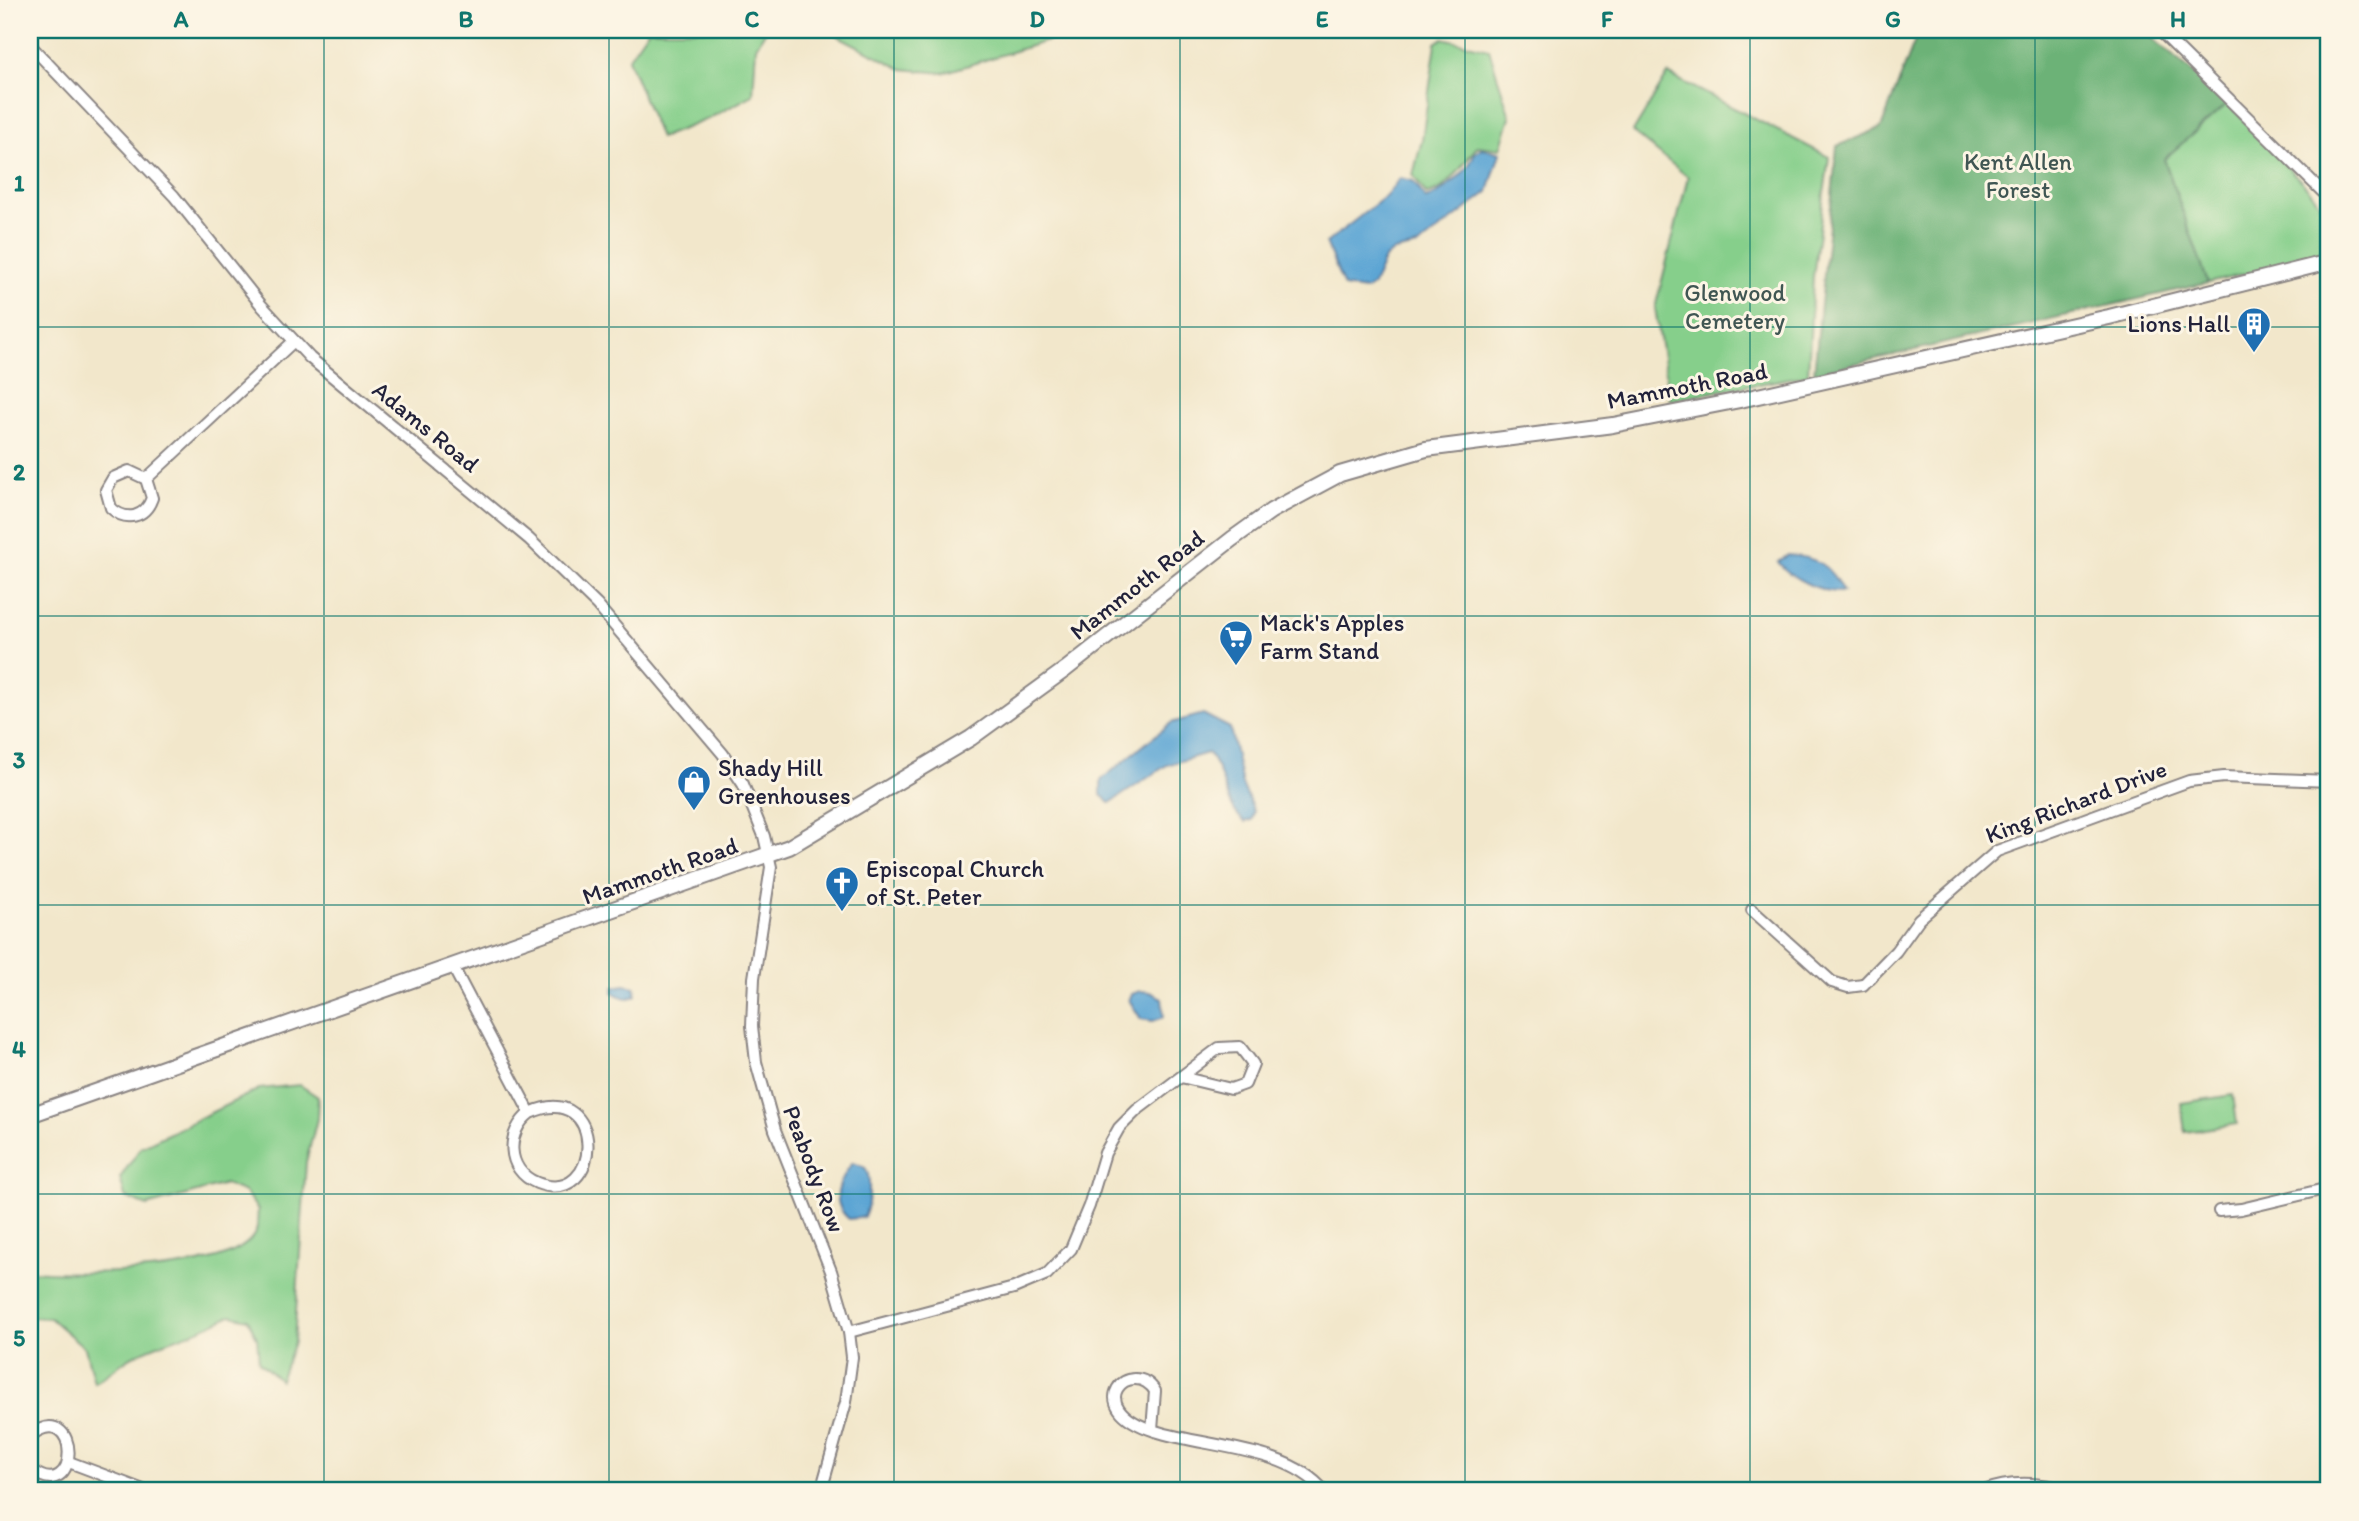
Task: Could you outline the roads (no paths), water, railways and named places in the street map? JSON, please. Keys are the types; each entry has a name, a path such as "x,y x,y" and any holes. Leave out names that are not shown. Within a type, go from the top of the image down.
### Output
{"main road":[{"name":"Mammoth Road","path":"30,1115 769,856 834,823 971,738 1066,669 1271,511 1340,474 1426,449 1613,425 1740,400 2109,317 2329,262"}],"street":[{"path":"2159,30 2262,128 2329,198"},
{"name":"Adams Road","path":"30,45 174,195 262,306 294,341 346,389 529,539 597,605 737,773 754,807 769,856"},
{"path":"146,478 294,341"},
{"path":"129,471 146,478 152,498 144,512 135,516 124,516 111,508 106,490 113,478 129,471"},
{"name":"King Richard Drive","path":"1752,910 1832,982 1848,987 1863,985 1896,951 1919,919 1997,851 2119,809 2189,781 2237,777 2329,781"},
{"name":"Peabody Row","path":"769,856 769,880 759,930 754,978 752,1026 755,1062 771,1119 831,1271 849,1332 851,1376 821,1491"},
{"path":"453,967 530,1113"},
{"path":"849,1332 1014,1288 1047,1274 1065,1259 1076,1240 1105,1153 1119,1128 1181,1077 1226,1045 1246,1051 1252,1064 1250,1079 1231,1089 1181,1077"},
{"path":"544,1108 559,1108 573,1114 583,1125 589,1139 589,1154 583,1167 573,1178 559,1184 543,1185 529,1179 518,1168 512,1153 513,1138 519,1123 530,1113 544,1108"},
{"path":"2219,1211 2241,1209 2329,1188"},
{"path":"1152,1430 1156,1391 1146,1380 1124,1381 1115,1393 1116,1408 1124,1417 1152,1430 1288,1463 1310,1476 1324,1491"},
{"path":"30,1436 45,1429 61,1433 70,1446 69,1462 52,1476 37,1475 30,1469"},
{"path":"69,1462 146,1491"},
{"path":"1984,1491 2018,1483 2073,1491"}],"water":[{"path":"1481,148 1500,153 1488,192 1418,246 1394,251 1384,259 1373,285 1365,290 1344,287 1326,243 1386,196 1400,178 1413,181 1426,199 1455,181"},
{"path":"1788,555 1822,564 1843,592 1817,587 1791,574 1778,562"},
{"path":"1203,714 1230,728 1242,784 1254,812 1252,820 1245,822 1232,807 1214,761 1208,753 1167,765 1110,803 1101,795 1101,780 1171,723"},
{"path":"614,987 635,987 636,995 624,998 613,992"},
{"path":"1140,991 1162,998 1164,1017 1153,1021 1141,1019 1129,1000 1132,994"},
{"path":"852,1163 866,1169 869,1195 864,1217 849,1219 839,1206 838,1191"}],"place":[{"name":"Lions Hall","path":"2254,354"},
{"name":"Mack's Apples Farm Stand","path":"1236,667"},
{"name":"Shady Hill Greenhouses","path":"694,812"},
{"name":"Episcopal Church of St. Peter","path":"842,913"}],"park label":[{"name":"Kent Allen Forest","path":"2018,176"},
{"name":"Glenwood Cemetery","path":"1735,307"}]}
